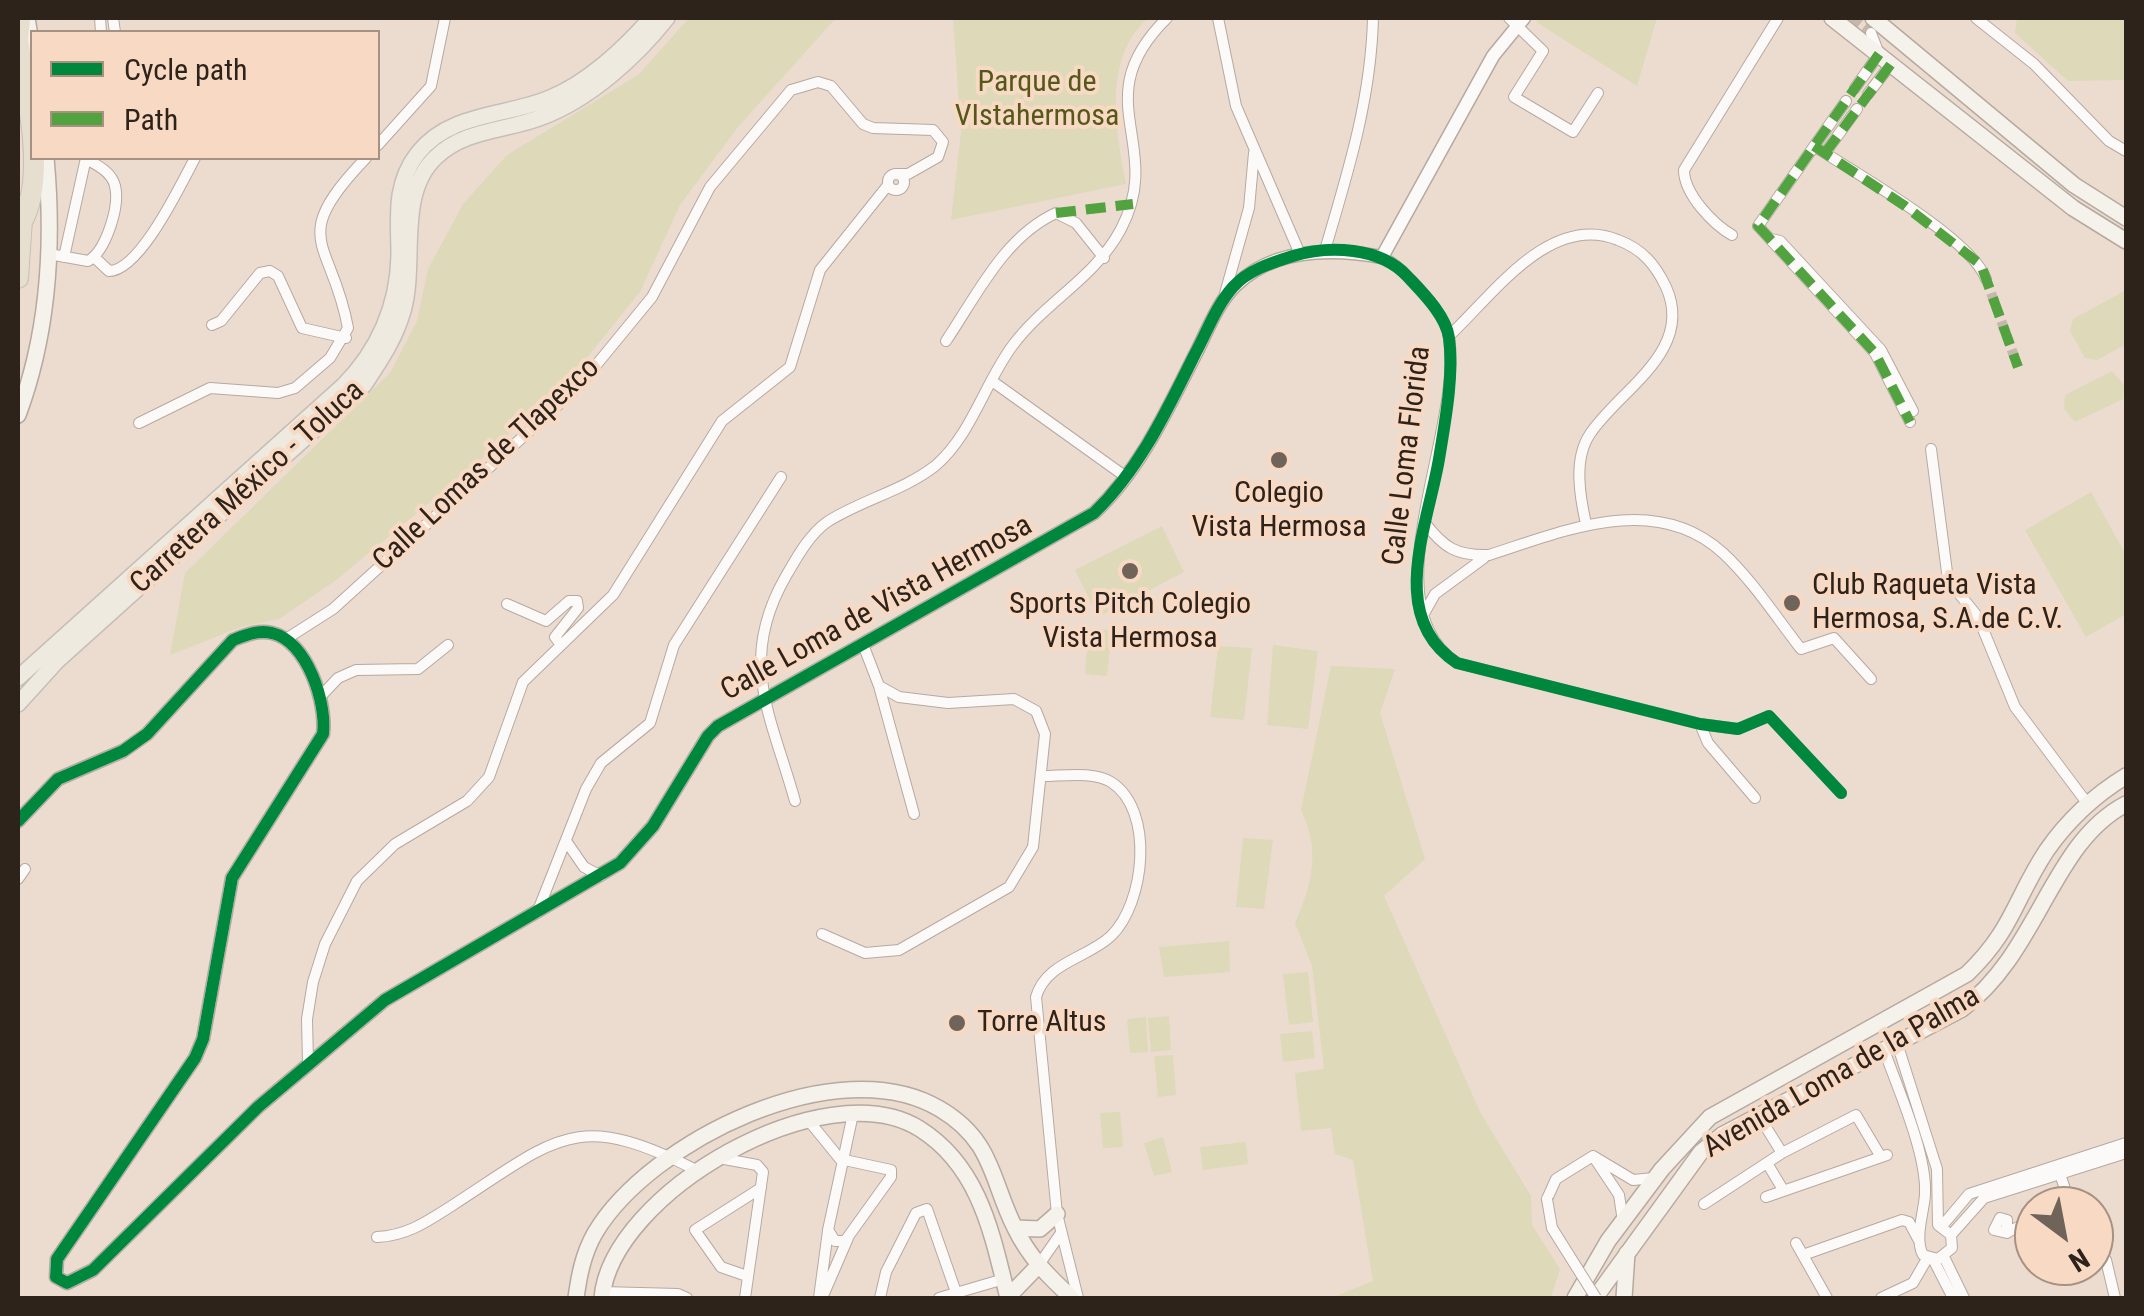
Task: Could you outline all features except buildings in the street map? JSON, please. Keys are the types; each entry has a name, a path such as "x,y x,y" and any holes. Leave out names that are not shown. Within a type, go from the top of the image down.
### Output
{"highway":[{"path":"18,278 24,218 18,40 23,18"},
{"path":"18,74 24,134"}],"main road":[{"name":"Carretera México - Toluca","path":"18,678 342,386 367,359 385,327 394,296 399,194 412,162 431,139 452,126 562,93 606,61 650,18"},
{"name":"Carretera México - Toluca","path":"18,704 57,661 364,385 391,345 404,309 413,204 433,158 468,136 541,118 574,102 608,76 667,18"},
{"path":"1832,18 2007,158 2073,208 2126,241"},
{"path":"1872,25 2074,185 2126,218"},
{"path":"2007,158 2126,232"},
{"path":"18,415 30,380 56,255 46,160"},
{"name":"Avenida Loma de la Palma","path":"1575,1298 1655,1178 1710,1117 1946,988 1996,946 2046,851 2087,804 2126,776"},
{"name":"Avenida Loma de la Palma","path":"1595,1298 1676,1182 1722,1136 1984,992 2025,940 2074,850 2101,817 2126,804"},
{"path":"2006,929 2017,930 2025,940"},
{"path":"576,1298 580,1267 594,1234 617,1205 669,1156 746,1116 841,1089 866,1088 914,1098 941,1109 979,1144 1000,1180 1014,1228 1038,1266 1075,1298"},
{"path":"1740,1100 1737,1117 1754,1119"},
{"path":"602,1295 607,1266 618,1246 696,1170 810,1121 853,1114 918,1118 964,1152 979,1144"},
{"path":"1710,1117 1723,1124 1722,1136"},
{"path":"903,1119 958,1160 978,1192 1008,1298"},
{"path":"978,1192 1000,1180"},
{"path":"983,1209 1006,1204"},
{"path":"1014,1228 1040,1229 1057,1214"},
{"path":"1624,1298 1628,1250"},
{"path":"1008,1298 1038,1266"}],"street":[{"path":"380,144 431,86 445,18"},
{"path":"795,801 758,666 762,622 811,537 828,522 936,465 1021,336 1104,258 1122,227 1137,184 1139,163 1126,118 1130,74 1146,42 1166,18"},
{"path":"1218,18 1231,89 1300,254"},
{"path":"1325,250 1360,132 1372,58 1373,18"},
{"path":"1732,235 1709,217 1684,180 1684,170 1778,18"},
{"path":"1976,18 2034,64 2109,141 2126,151"},
{"path":"1382,257 1492,56 1516,20 1543,51 1514,96 1573,132 1598,93"},
{"path":"1868,94 1885,59 1872,25"},
{"path":"1855,88 1885,59"},
{"name":"Calle Lomas de Tlapexco","path":"286,639 333,609 579,386 652,297 710,187 791,90 803,84 831,86 863,124 873,128 933,130 939,134 943,142 938,158 908,174 890,176 888,185 820,270 790,368 722,420 661,512 625,578 587,623 523,682 490,777 478,791 374,862 340,909 312,982 306,1018 308,1063"},
{"path":"1820,150 1846,101"},
{"path":"1858,109 1758,226 1875,354 1911,417"},
{"path":"1222,301 1249,208 1254,147"},
{"path":"1820,150 1959,245 1981,265 1986,280"},
{"path":"85,160 56,255 94,258 109,271 120,269 154,233 194,160"},
{"path":"90,160 100,166 115,186 116,200 101,250 94,258"},
{"path":"139,422 210,388 278,392 307,381 346,338 346,317 321,249 322,219 341,184 364,160"},
{"path":"946,342 1006,251 1038,222 1056,213 1076,224 1104,258"},
{"path":"1449,336 1538,252 1559,239 1597,233 1635,247 1650,260 1670,296 1667,342 1656,362 1589,434 1580,474 1586,524"},
{"name":"Calle Loma de Vista Hermosa","path":"320,697 325,718 315,751 243,855 232,878 203,1039 195,1058 57,1260 54,1271 60,1282 76,1281 93,1270 308,1063 385,1000 602,876 637,848 708,736 766,699 1074,528 1109,498 1126,477 1154,434 1222,301 1246,276 1300,254 1325,250 1382,257"},
{"name":"Calle Loma Florida","path":"1382,257 1422,292 1449,336 1439,459 1416,561 1422,618"},
{"path":"212,325 221,321 260,272 270,271 278,276 302,328 346,338"},
{"path":"992,381 1126,477"},
{"path":"1931,449 1948,580 1978,617 2015,707 2087,804"},
{"path":"536,914 602,763 650,723 674,644 781,477"},
{"path":"1841,793 1770,716 1738,729 1700,724 1457,663 1431,639 1422,618 1435,594 1454,576 1490,555 1586,524 1651,520 1676,525 1702,538 1738,568 1801,649 1834,638 1871,680"},
{"path":"1425,522 1449,550 1490,555"},
{"path":"508,604 546,621 569,601 577,600 578,608 555,637 561,645"},
{"path":"18,821 58,780 123,751 147,734 233,640 252,632 286,639 300,655 320,697 338,678 356,670 418,669 448,645"},
{"path":"864,646 914,814"},
{"path":"822,934 865,953 882,954 916,942 1009,887 1033,847 1042,776 1043,723 1025,703 1014,699 915,701 879,686"},
{"path":"1700,724 1708,743 1755,798"},
{"path":"1042,776 1097,777 1110,782 1132,806 1138,824 1139,864 1122,922 1110,938 1050,973 1036,997 1057,1214 1075,1298"},
{"path":"566,840 584,867 602,876"},
{"path":"1890,1047 1926,1190 1918,1239"},
{"path":"1890,1047 1914,1099 1937,1170 1942,1226 1952,1235"},
{"path":"1897,1085 1914,1099"},
{"path":"821,1298 840,1159 853,1114"},
{"path":"1704,1204 1782,1154 1856,1115 1884,1156 1782,1188 1766,1197"},
{"path":"1754,1119 1782,1154"},
{"path":"810,1121 840,1159 884,1166 892,1174 848,1238 821,1298"},
{"path":"377,1237 399,1236 423,1225 541,1148 574,1136 604,1134 638,1141 696,1170"},
{"path":"1914,1143 1928,1141"},
{"path":"1881,1298 1913,1283 1935,1258 1952,1248 1952,1235 1981,1198 2009,1185 2122,1150"},
{"path":"1593,1156 1633,1180 1655,1178"},
{"path":"1593,1156 1551,1184 1547,1198 1552,1228 1595,1298"},
{"path":"1593,1156 1618,1194 1623,1221"},
{"path":"718,1158 756,1165 763,1172 745,1298"},
{"path":"1767,1163 1782,1188"},
{"path":"1577,1167 1603,1174"},
{"path":"2058,1170 2063,1186"},
{"path":"747,1276 720,1267 695,1230 761,1188"},
{"path":"1942,1226 1966,1197 1981,1198"},
{"path":"880,1298 886,1272 900,1243 916,1213 927,1208 957,1296"},
{"path":"1803,1255 1902,1220 1909,1222 1964,1298"},
{"path":"2007,1233 2014,1229"},
{"path":"828,1230 834,1241 848,1238"},
{"path":"1038,1266 1061,1232"},
{"path":"1796,1243 1827,1298"},
{"path":"1935,1258 1953,1298"},
{"path":"939,1298 957,1296 1004,1279"},
{"path":"602,1295 678,1294 687,1298"}],"green space":[{"path":"689,18 836,18 738,127 680,205 640,292 577,370 482,459 335,581 279,619 241,627 170,655 185,573 390,373 417,321 428,269 463,204 507,155 638,75"},
{"name":"Parque de VIstahermosa","path":"953,18 1148,18 1133,35 1118,75 1116,119 1126,184 951,220 961,132"},
{"path":"1540,18 1657,18 1637,86 1536,22"},
{"path":"2017,18 2126,18 2126,80 2068,81 2015,33"},
{"path":"2126,290 2126,344 2097,360 2085,358 2070,331 2073,319"},
{"path":"2112,371 2124,385 2123,399 2075,422 2064,409 2065,395"},
{"path":"2091,492 2126,555 2126,614 2086,637 2025,530"},
{"name":"Sports Pitch Colegio Vista Hermosa","path":"1162,526 1184,572 1098,617 1075,570"},
{"path":"1089,629 1112,630 1107,676 1085,674"},
{"path":"1273,645 1318,651 1308,729 1267,725"},
{"path":"1218,646 1252,648 1244,720 1210,717"},
{"path":"1331,666 1395,669 1380,713 1425,859 1384,896 1480,1112 1531,1196 1532,1225 1560,1269 1551,1298 1331,1298 1373,1281 1353,1160 1335,1154 1331,1128 1301,1131 1295,1073 1324,1069 1312,966 1295,923 1312,867 1311,839 1301,810"},
{"path":"1243,838 1273,840 1264,909 1236,907"},
{"path":"1229,941 1230,972 1164,977 1159,947"},
{"path":"1308,972 1313,1022 1289,1025 1283,974"},
{"path":"1169,1016 1171,1050 1151,1052 1148,1018"},
{"path":"1146,1017 1148,1052 1130,1053 1127,1019"},
{"path":"1312,1031 1315,1058 1283,1062 1280,1034"},
{"path":"1173,1055 1176,1095 1158,1097 1154,1056"},
{"path":"1120,1112 1123,1147 1103,1148 1100,1113"},
{"path":"1163,1137 1172,1172 1154,1176 1144,1143"},
{"path":"1246,1142 1248,1164 1203,1170 1200,1147"}],"tunnel":[{"path":"1852,18 1871,33"},
{"path":"1986,279 2018,367"}],"marked path":[{"path":"1879,54 1758,226 1875,353 1910,422"},
{"path":"1825,153 1891,64"},
{"path":"1814,146 1905,206 1981,265 2018,367"},
{"path":"1056,213 1133,204"}],"cycle path":[{"path":"18,821 58,779 123,751 147,734 233,640 272,633 284,638 305,660 322,706 323,734 232,878 203,1039 195,1058 57,1259 56,1277 67,1283 93,1270 258,1107 385,1000 620,863 653,826 718,726 1094,513 1151,438 1233,287 1276,261 1322,250 1369,254 1396,266 1432,304 1447,329 1448,399 1417,568 1417,596 1423,621 1435,644 1457,663 1700,724 1738,729 1769,716 1841,793"}],"place":[{"name":"Colegio Vista Hermosa","path":"1279,460"},
{"name":"Sports Pitch Colegio Vista Hermosa","path":"1130,571"},
{"name":"Club Raqueta Vista Hermosa, S.A.de C.V.","path":"1792,603"},
{"name":"Torre Altus","path":"957,1023"}]}
